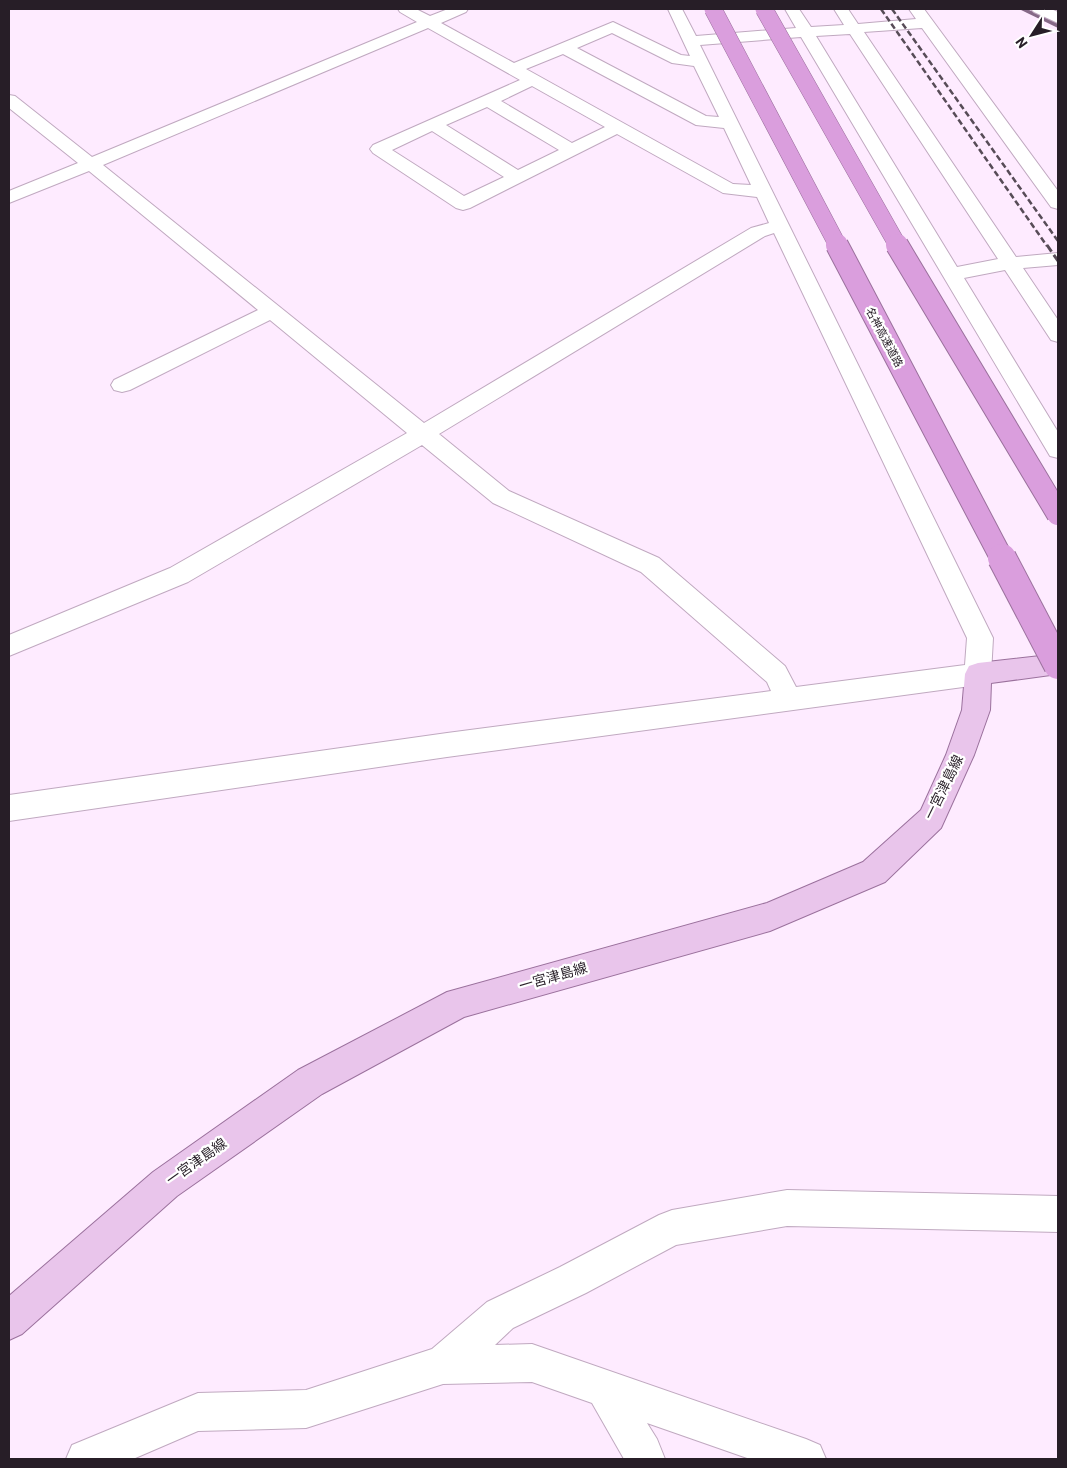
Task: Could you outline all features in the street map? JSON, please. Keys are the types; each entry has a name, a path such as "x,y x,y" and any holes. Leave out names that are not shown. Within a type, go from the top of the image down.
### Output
{"highway":[{"name":"名神高速道路","path":"713,9 1058,664"},
{"path":"764,9 879,214 1058,514"}],"main road":[{"path":"978,674 1058,664"},
{"name":"一宮津島線","path":"9,1321 165,1184 310,1082 458,1003 770,917 874,872 931,819 960,755 976,710 978,674"}],"street":[{"path":"405,9 729,189 765,192"},
{"path":"9,198 92,165 461,9"},
{"path":"9,808 789,698 978,674 980,638 675,9"},
{"path":"792,9 1058,450"},
{"path":"841,9 1058,336"},
{"path":"1039,9 1058,18"},
{"path":"691,41 855,29 925,14 1058,203"},
{"path":"513,69 614,27 678,60 701,61"},
{"path":"563,48 702,121 731,123"},
{"path":"533,80 379,149 462,204 618,128"},
{"path":"9,100 502,496 650,565 776,674 789,698"},
{"path":"488,100 572,150"},
{"path":"434,125 517,177"},
{"path":"9,646 179,575 424,433 758,232 781,225"},
{"path":"951,274 1010,263 1058,259"},
{"path":"122,385 273,311"},
{"path":"443,1365 500,1315 573,1280 672,1228 787,1208 1058,1214"},
{"path":"86,1459 198,1412 306,1408 443,1365 532,1363 806,1459"},
{"path":"606,1390 644,1453 645,1459"}],"waterway":[{"path":"1022,9 1058,26"}],"railway":[{"path":"881,9 1047,246"},
{"path":"892,9 1058,241"},
{"path":"1047,245 1058,261"}]}
